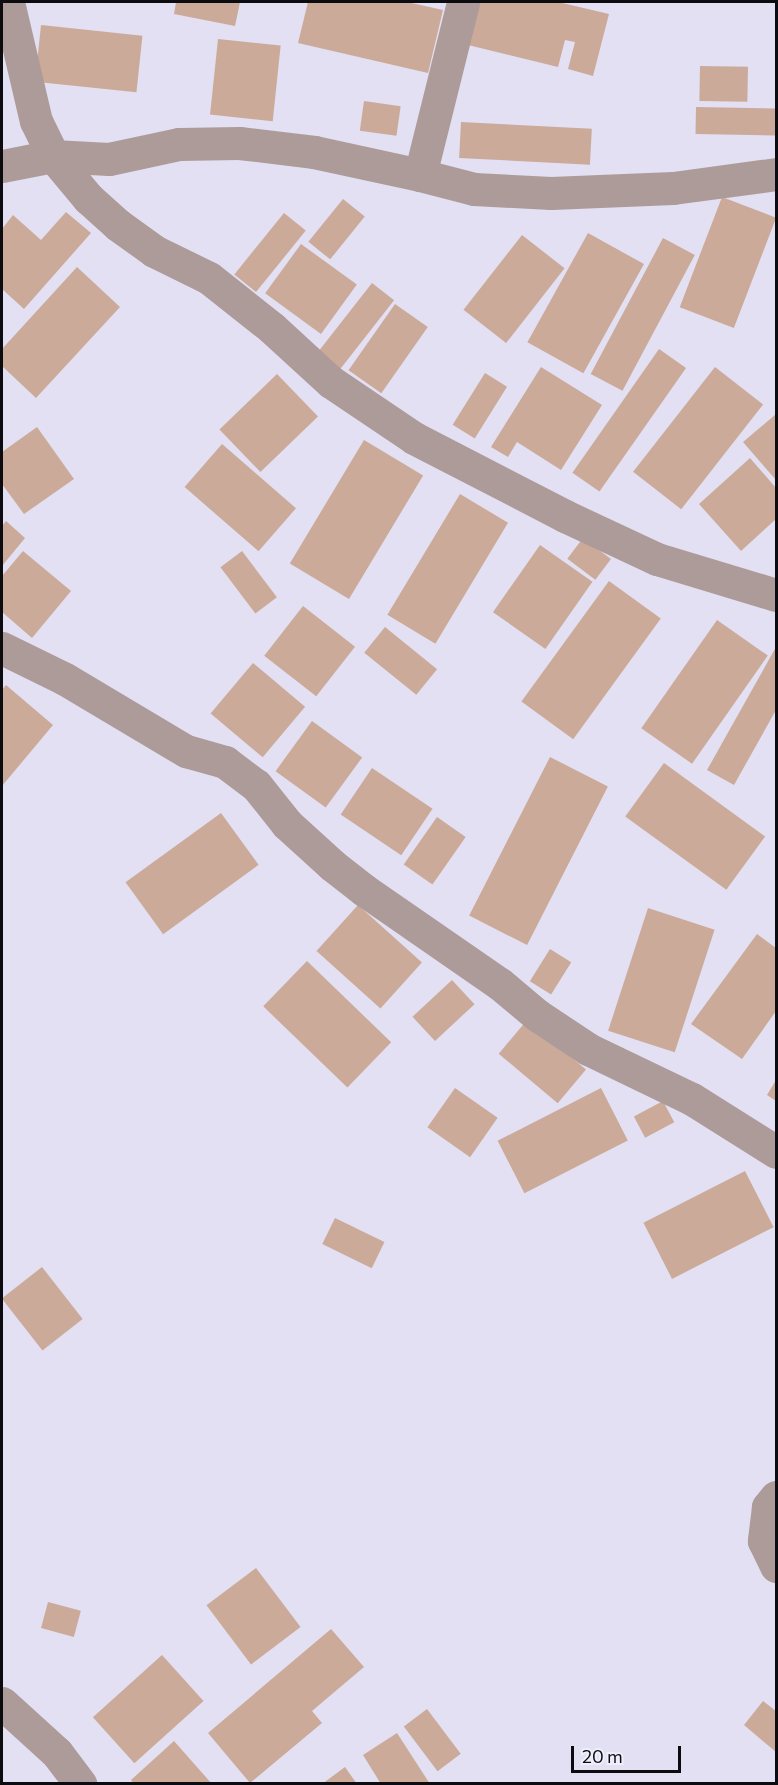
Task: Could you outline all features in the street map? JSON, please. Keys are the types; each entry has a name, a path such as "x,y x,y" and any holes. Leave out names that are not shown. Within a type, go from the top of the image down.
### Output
{"street":[{"path":"8,2 36,121 53,156 88,198 118,225 154,251 208,278 272,328 331,382 414,438 565,516 657,559 777,595"},
{"path":"420,175 463,2"},
{"path":"2,166 53,156 109,159 179,144 239,143 314,152 474,189 551,193 673,188 777,174"},
{"path":"88,198 109,159"},
{"path":"2,648 65,679 186,751 225,762 255,785 287,824 356,884 500,984 537,1015 588,1048 692,1099 777,1152"},
{"path":"777,1497 768,1507 764,1541 777,1566"},
{"path":"2,1703 57,1753 80,1784"}],"building":[{"path":"176,2 240,2 235,26 174,14"},
{"path":"308,2 407,2 443,10 428,73 298,43"},
{"path":"479,2 558,2 609,14 593,76 568,69 575,42 565,40 558,67 468,45"},
{"path":"41,25 142,36 136,92 35,82"},
{"path":"218,39 281,46 273,121 210,115"},
{"path":"700,66 748,67 747,102 699,101"},
{"path":"364,101 401,106 396,136 360,131"},
{"path":"696,107 776,108 776,135 696,134"},
{"path":"461,122 592,129 590,165 459,158"},
{"path":"722,197 776,218 734,328 680,307"},
{"path":"343,199 365,217 330,259 308,242"},
{"path":"66,212 91,233 24,309 2,289 2,229 13,215 41,240"},
{"path":"284,213 306,231 256,292 234,274"},
{"path":"588,233 644,264 583,373 527,342"},
{"path":"522,235 565,268 506,343 464,310"},
{"path":"663,238 695,255 622,391 591,374"},
{"path":"301,244 357,285 321,334 265,293"},
{"path":"77,267 120,307 36,398 2,366 2,349"},
{"path":"372,283 394,300 340,370 318,352"},
{"path":"395,304 428,327 381,393 349,370"},
{"path":"659,349 686,368 599,492 572,473"},
{"path":"541,367 602,405 561,470 517,442 508,457 491,447"},
{"path":"715,367 763,405 681,509 633,472"},
{"path":"485,373 507,387 475,439 453,425"},
{"path":"277,374 318,416 260,472 219,430"},
{"path":"776,414 776,480 743,442"},
{"path":"37,427 74,479 24,514 2,484 2,452"},
{"path":"364,440 423,476 349,599 290,563"},
{"path":"222,444 296,508 259,551 185,487"},
{"path":"750,458 776,488 776,519 741,551 699,504"},
{"path":"460,494 508,523 435,644 387,615"},
{"path":"6,521 25,538 2,566 2,526"},
{"path":"583,538 611,559 595,580 567,559"},
{"path":"540,545 592,582 545,649 493,612"},
{"path":"23,551 71,591 32,638 2,612 2,576"},
{"path":"242,551 277,597 255,614 220,567"},
{"path":"609,581 661,619 573,739 521,702"},
{"path":"303,606 355,647 316,696 264,656"},
{"path":"717,620 768,656 692,764 641,728"},
{"path":"385,627 437,669 416,695 364,653"},
{"path":"776,647 776,710 734,785 707,770"},
{"path":"253,663 305,707 263,757 211,714"},
{"path":"6,685 53,725 2,786 2,690"},
{"path":"312,721 362,757 326,808 276,771"},
{"path":"550,757 608,787 527,945 469,916"},
{"path":"664,763 765,836 726,890 625,816"},
{"path":"372,768 433,809 401,855 341,814"},
{"path":"221,813 259,865 163,934 126,882"},
{"path":"437,817 466,837 432,885 404,865"},
{"path":"358,905 422,963 380,1009 317,951"},
{"path":"648,908 715,930 675,1052 608,1031"},
{"path":"757,934 776,948 776,1011 742,1059 691,1024"},
{"path":"550,949 571,962 551,994 530,981"},
{"path":"307,961 391,1042 347,1088 263,1006"},
{"path":"452,980 475,1004 435,1041 413,1017"},
{"path":"527,1020 586,1069 558,1103 499,1054"},
{"path":"776,1080 776,1101 767,1095"},
{"path":"455,1088 498,1118 470,1157 427,1127"},
{"path":"601,1088 628,1141 524,1193 498,1141"},
{"path":"663,1101 674,1122 645,1138 634,1116"},
{"path":"745,1171 774,1227 672,1279 643,1223"},
{"path":"335,1218 384,1242 372,1268 322,1244"},
{"path":"42,1267 83,1319 42,1350 2,1299"},
{"path":"256,1568 301,1627 251,1664 206,1605"},
{"path":"48,1602 81,1611 74,1637 41,1628"},
{"path":"331,1629 364,1667 312,1711 322,1723 250,1783 208,1733"},
{"path":"162,1655 203,1701 134,1763 93,1717"},
{"path":"763,1701 776,1711 776,1752 744,1725"},
{"path":"427,1709 461,1754 438,1771 404,1726"},
{"path":"397,1733 430,1784 381,1784 363,1755"},
{"path":"174,1741 212,1784 134,1784 131,1780"},
{"path":"345,1767 357,1784 322,1784"}]}
